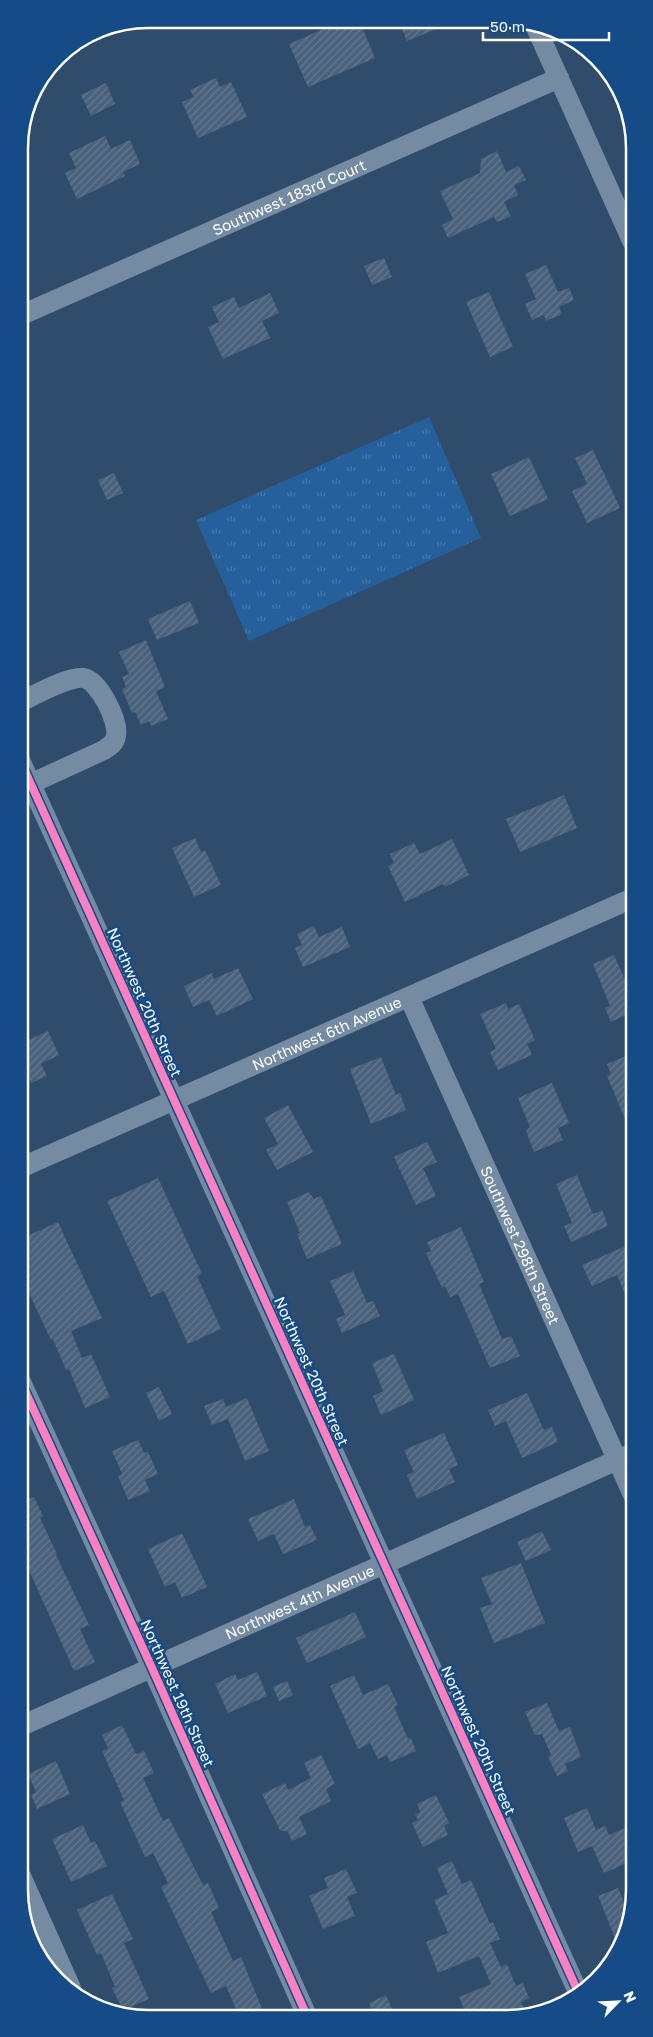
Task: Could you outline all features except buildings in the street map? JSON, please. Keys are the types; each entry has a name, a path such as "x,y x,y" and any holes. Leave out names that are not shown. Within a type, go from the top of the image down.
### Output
{"street":[{"path":"538,32 626,227"},
{"name":"Southwest 183rd Court","path":"28,312 559,78"},
{"path":"28,699 71,680 83,678 92,681 110,710 116,735 113,744 104,750 30,784"},
{"name":"Northwest 20th Street","path":"28,779 576,1987"},
{"name":"Northwest 6th Avenue","path":"28,1165 626,901"},
{"name":"Southwest 298th Street","path":"408,997 625,1454"},
{"name":"Northwest 19th Street","path":"28,1399 152,1668 305,2010"},
{"name":"Northwest 4th Avenue","path":"28,1723 625,1456"},
{"path":"28,1892 66,1977"}],"green space":[{"path":"429,417 481,538 249,641 196,520"}],"cycle path":[{"path":"28,778 576,1987"},
{"path":"28,1397 152,1668 304,2010"}]}
